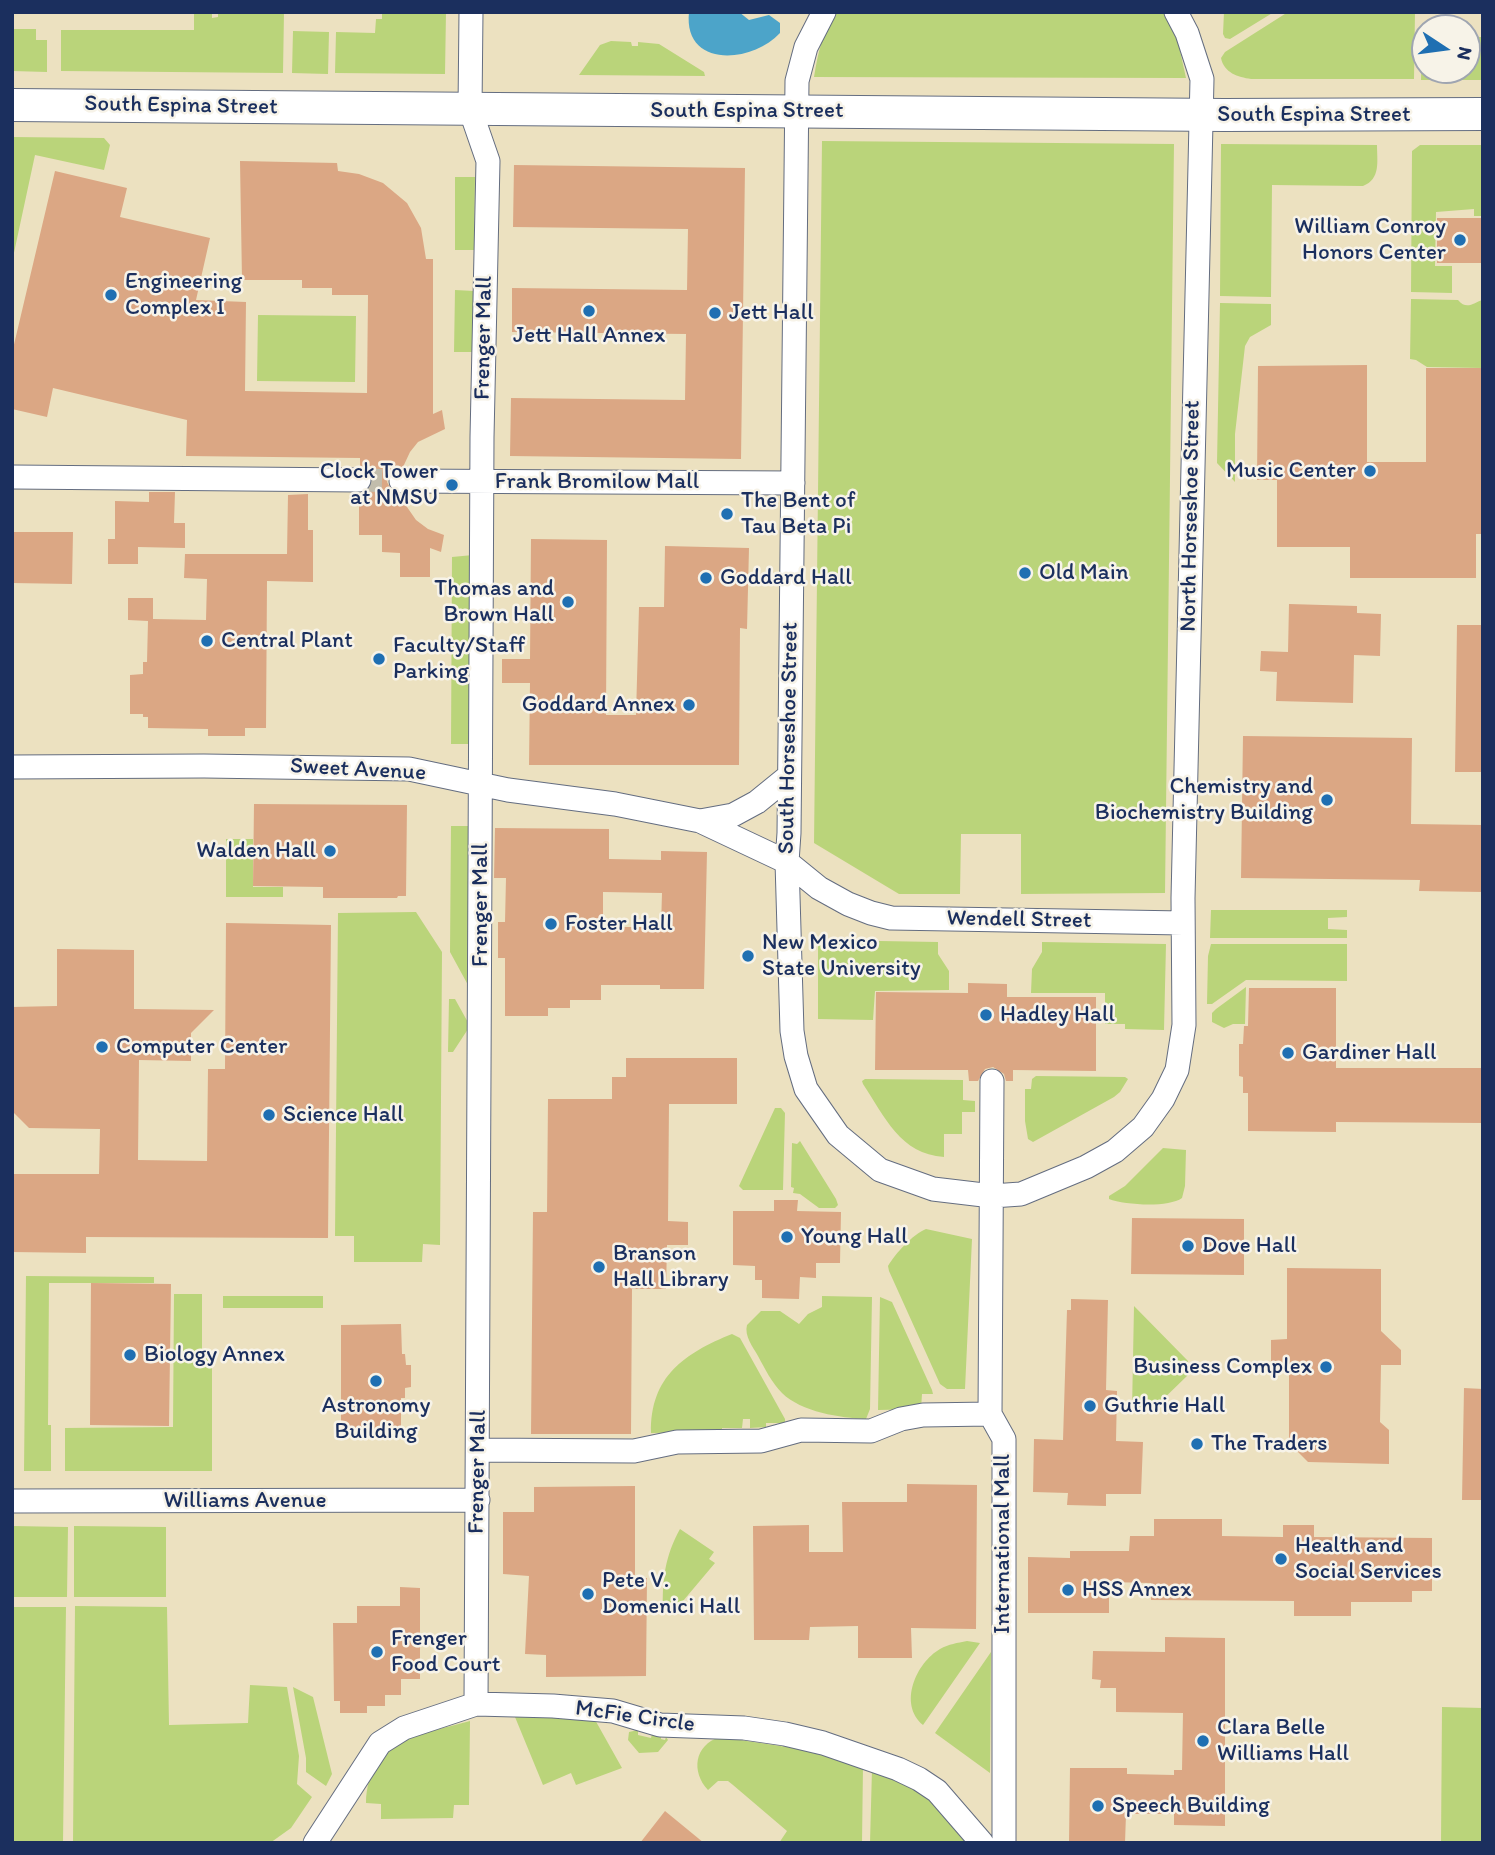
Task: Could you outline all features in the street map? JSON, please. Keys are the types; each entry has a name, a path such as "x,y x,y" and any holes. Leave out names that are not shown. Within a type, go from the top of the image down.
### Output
{"street":[{"name":"Frenger Mall","path":"471,12 470,109 488,161 483,482 476,1704"},
{"name":"South Horseshoe Street","path":"824,12 806,47 799,69 797,111 787,862 790,1012 796,1056 806,1089 838,1135 880,1170 933,1189 992,1196"},
{"name":"North Horseshoe Street","path":"992,1196 1021,1194 1086,1167 1115,1151 1143,1126 1163,1099 1177,1070 1184,1025 1183,923 1202,79 1187,33 1176,12"},
{"name":"South Espina Street","path":"12,104 1200,115 1483,114"},
{"path":"12,477 359,480"},
{"name":"Frank Bromilow Mall","path":"401,481 793,483"},
{"name":"Sweet Avenue","path":"12,767 204,765 409,769 482,786 615,804 700,821 787,862"},
{"name":"Sweet Avenue","path":"700,821 733,815 757,802 789,776"},
{"name":"Wendell Street","path":"787,862 818,888 871,914 891,918 1183,923"},
{"name":"International Mall","path":"992,1081 990,1414 1004,1439 1004,1843"},
{"path":"479,1450 634,1451 677,1442 761,1441 801,1430 871,1431 901,1419 923,1415 990,1414"},
{"name":"Williams Avenue","path":"12,1501 478,1500"},
{"name":"McFie Circle","path":"315,1843 380,1743 404,1728 476,1704 613,1711 660,1725 744,1728 823,1743 919,1779 937,1791 982,1843"}],"green space":[{"path":"194,12 212,12 212,18 218,17 218,12 284,12 283,73 61,71 61,30 194,30"},
{"path":"382,12 446,12 445,74 335,73 336,32 375,33 376,19 382,19"},
{"path":"836,12 1164,12 1177,37 1186,78 814,77 821,43"},
{"path":"1224,12 1274,12 1230,39 1223,34"},
{"path":"1288,12 1415,12 1411,14 1411,79 1251,79 1228,71 1221,58 1225,52"},
{"path":"12,29 36,29 36,40 47,40 47,72 12,71"},
{"path":"293,31 329,32 328,74 292,73"},
{"path":"1481,37 1483,37 1481,80"},
{"path":"611,41 631,42 632,46 638,46 638,42 659,44 704,72 705,76 579,75 600,45"},
{"path":"12,137 104,138 110,145 104,170 35,155 12,262"},
{"path":"822,141 1174,144 1165,893 1021,894 1021,834 961,834 960,894 899,894 814,843"},
{"path":"1221,144 1377,145 1375,174 1369,183 1363,186 1272,185 1271,297 1220,296"},
{"path":"1420,145 1483,145 1483,216 1474,216 1474,209 1436,212 1435,266 1452,266 1452,293 1411,292 1412,151"},
{"path":"455,177 475,177 474,250 455,250"},
{"path":"455,290 474,291 473,352 454,352"},
{"path":"1411,299 1458,300 1464,305 1483,300 1483,368 1427,367 1410,359"},
{"path":"1220,303 1271,304 1271,325 1250,337 1245,346 1235,434 1235,482 1217,463"},
{"path":"258,315 356,316 355,382 257,381"},
{"path":"473,555 472,744 451,744 452,557"},
{"path":"451,826 469,826 468,985 450,952"},
{"path":"226,839 253,839 253,887 283,887 283,897 226,897"},
{"path":"1211,910 1347,910 1347,917 1328,918 1328,929 1347,930 1347,938 1210,938"},
{"path":"416,912 442,952 440,1245 423,1244 422,1262 354,1262 354,1236 335,1236 338,913"},
{"path":"822,940 938,942 938,954 949,971 949,990 875,991 873,1020 818,1019 818,943"},
{"path":"1042,942 1166,944 1164,1030 1125,1029 1125,1024 1105,1024 1105,993 1031,993 1032,969 1042,952"},
{"path":"1211,944 1347,944 1347,981 1246,980 1212,1004 1207,1004 1208,956"},
{"path":"1246,987 1245,1024 1233,1024 1224,1028 1212,1022 1212,1013"},
{"path":"449,999 455,999 470,1026 453,1052 448,1052"},
{"path":"1036,1076 1128,1079 1114,1097 1033,1142 1028,1139 1025,1121 1025,1089 1031,1089 1032,1079"},
{"path":"865,1079 963,1080 963,1100 975,1101 975,1112 962,1112 962,1134 944,1134 944,1157 929,1154 916,1149 895,1132 863,1084"},
{"path":"775,1108 781,1108 785,1113 783,1190 743,1190 739,1186"},
{"path":"800,1141 836,1199 838,1205 835,1208 819,1208 800,1194 793,1193 792,1143 797,1144"},
{"path":"1163,1148 1186,1150 1182,1198 1167,1203 1146,1204 1109,1199 1109,1196 1125,1186"},
{"path":"926,1229 972,1239 965,1389 947,1389 940,1384 889,1271 888,1266 900,1250 915,1235"},
{"path":"26,1276 154,1277 154,1283 49,1283 48,1425 51,1425 51,1471 24,1471"},
{"path":"174,1294 202,1294 202,1358 212,1358 212,1471 65,1471 65,1428 173,1427"},
{"path":"223,1296 323,1296 323,1308 223,1308"},
{"path":"822,1296 872,1297 870,1409 866,1419 822,1413 790,1400 772,1380 748,1337 747,1325 761,1311 780,1311 799,1324 808,1314 822,1307"},
{"path":"880,1297 892,1302 932,1390 933,1394 922,1394 921,1409 878,1410"},
{"path":"1134,1306 1188,1361 1188,1375 1151,1411 1132,1410"},
{"path":"732,1334 740,1338 785,1423 766,1423 766,1427 750,1428 750,1419 743,1419 742,1428 722,1428 722,1432 651,1433 652,1413 657,1396 674,1369 699,1349"},
{"path":"12,1526 68,1527 67,1597 12,1597"},
{"path":"74,1526 166,1527 166,1597 74,1597"},
{"path":"680,1529 714,1552 709,1559 715,1563 683,1601 663,1611 666,1568"},
{"path":"75,1606 167,1607 169,1725 248,1723 250,1685 287,1687 299,1756 297,1784 312,1797 291,1828 270,1843 73,1843"},
{"path":"12,1607 66,1607 63,1843 12,1843"},
{"path":"967,1641 980,1643 923,1725 912,1706 911,1695 917,1674 931,1655 940,1649"},
{"path":"991,1652 990,1773 935,1733"},
{"path":"293,1687 313,1697 332,1774 326,1786 306,1772 306,1758"},
{"path":"1442,1707 1483,1708 1483,1843 1441,1843"},
{"path":"515,1717 594,1718 622,1768 576,1785 571,1773 543,1785"},
{"path":"470,1721 469,1805 454,1805 453,1818 381,1819 381,1804 366,1803 369,1782 376,1765 387,1753 416,1736"},
{"path":"638,1730 638,1735 651,1738 652,1734 665,1740 666,1737 668,1740 658,1752 639,1753 628,1740 629,1732"},
{"path":"720,1737 794,1748 863,1766 862,1843 779,1843 787,1831 728,1781 718,1781 708,1790 699,1775 698,1760 705,1746"},
{"path":"872,1769 924,1793 971,1843 870,1843"}],"water":[{"path":"689,12 739,12 749,20 769,15 780,23 780,33 753,51 721,55 708,51 697,43 690,30"}],"building":[{"path":"240,161 337,163 338,171 359,174 383,183 407,203 421,228 426,259 433,259 433,414 442,410 445,429 418,442 403,467 394,469 387,482 393,493 402,495 416,520 428,529 444,535 441,552 430,548 430,577 400,577 400,553 382,552 382,535 359,535 359,494 366,492 373,481 371,473 360,466 360,458 186,456 187,420 53,388 47,417 12,409 12,353 55,171 127,188 120,217 210,238 196,300 246,302 245,391 367,393 368,295 332,295 332,288 302,288 302,280 242,280"},
{"name":"Jett Hall","path":"514,165 745,168 741,459 510,456 511,398 685,400 686,334 512,332 512,288 687,290 688,229 513,227"},
{"name":"William Conroy Honors Center","path":"1437,218 1483,218 1483,263 1437,263"},
{"name":"Music Center","path":"1367,365 1367,462 1426,462 1426,368 1483,368 1483,534 1476,534 1476,578 1350,578 1350,547 1277,547 1277,480 1257,480 1258,366"},
{"path":"149,492 175,492 174,523 185,523 185,548 138,547 138,564 108,564 108,539 115,539 115,501 149,502"},
{"name":"Central Plant","path":"308,494 308,530 313,530 313,582 267,581 266,728 245,728 245,736 208,736 208,729 148,728 148,717 143,717 143,714 130,714 130,675 143,674 143,662 147,662 148,621 128,620 128,598 153,598 153,619 206,620 207,579 184,578 185,554 287,554 288,495"},
{"path":"12,532 73,532 72,584 12,583"},
{"path":"531,539 607,540 606,715 636,715 639,607 664,607 665,546 749,548 747,629 740,628 739,765 529,765 530,683 502,683 502,659 530,659"},
{"name":"Chemistry and Biochemistry Building","path":"1289,604 1357,606 1357,613 1381,614 1380,656 1354,655 1353,703 1276,701 1277,672 1260,671 1261,651 1288,652"},
{"path":"1457,625 1483,625 1483,772 1455,772"},
{"name":"Chemistry and Biochemistry Building","path":"1243,736 1412,738 1411,824 1483,825 1483,892 1419,891 1420,880 1241,878"},
{"name":"Walden Hall","path":"254,804 407,805 406,896 323,898 323,887 253,886"},
{"name":"Foster Hall","path":"495,828 609,829 609,859 661,860 661,851 707,852 704,989 660,989 660,985 601,985 601,1000 570,1000 570,1008 548,1008 548,1016 505,1016 505,958 498,958 498,922 505,922 506,878 494,878","holes":["603,892 662,893 661,927 603,927"]},
{"name":"Science Hall","path":"226,923 331,925 328,1238 86,1237 86,1253 12,1252 12,1174 99,1174 100,1129 29,1128 12,1111 12,1007 57,1006 57,949 134,950 134,1009 214,1010 191,1033 191,1061 139,1060 138,1160 207,1161 208,1069 225,1069"},
{"name":"Hadley Hall","path":"968,983 1007,984 1007,997 1096,997 1096,1071 1013,1070 1013,1081 1006,1081 1004,1074 993,1067 985,1069 978,1081 969,1081 968,1070 875,1070 876,992 968,993"},
{"name":"Gardiner Hall","path":"1249,988 1336,988 1336,1068 1483,1068 1483,1123 1336,1122 1336,1132 1248,1131 1248,1093 1243,1093 1243,1077 1239,1076 1239,1044 1243,1044 1244,1026 1248,1026"},
{"name":"Branson Hall Library","path":"626,1058 737,1058 737,1104 669,1104 668,1221 688,1222 688,1245 667,1245 666,1289 632,1289 631,1434 531,1434 533,1212 547,1212 548,1099 612,1099 612,1077 626,1077"},
{"name":"Young Hall","path":"774,1200 798,1200 797,1211 841,1212 840,1263 816,1263 816,1278 800,1277 799,1299 762,1298 762,1280 755,1280 755,1266 733,1265 733,1211 774,1211"},
{"name":"Dove Hall","path":"1132,1218 1244,1219 1244,1275 1131,1274"},
{"name":"Business Complex","path":"1287,1268 1381,1269 1381,1331 1401,1350 1401,1365 1381,1365 1380,1422 1389,1430 1389,1464 1308,1462 1289,1443 1289,1369 1271,1369 1271,1340 1287,1339"},
{"name":"Biology Annex","path":"91,1283 171,1284 169,1426 90,1425"},
{"name":"Guthrie Hall","path":"1071,1299 1108,1300 1106,1390 1117,1391 1116,1441 1143,1442 1141,1494 1106,1494 1106,1506 1067,1505 1068,1493 1033,1492 1034,1439 1063,1440 1067,1310 1071,1310"},
{"name":"Astronomy Building","path":"401,1324 402,1354 405,1354 406,1365 411,1365 411,1387 405,1388 405,1398 401,1398 401,1429 341,1430 341,1325"},
{"path":"1464,1388 1483,1389 1483,1500 1462,1500"},
{"path":"907,1484 977,1485 976,1629 911,1628 912,1658 858,1658 858,1626 810,1627 809,1640 754,1640 753,1526 809,1525 809,1552 843,1552 842,1502 907,1502"},
{"name":"Pete V. Domenici Hall","path":"635,1486 635,1578 647,1578 646,1676 546,1677 546,1655 525,1654 529,1576 503,1574 503,1512 534,1512 534,1487"},
{"name":"Health and Social Services","path":"1154,1519 1222,1519 1222,1536 1283,1537 1283,1525 1314,1525 1314,1537 1432,1538 1432,1591 1412,1591 1412,1602 1351,1602 1351,1616 1294,1616 1294,1601 1151,1600 1151,1583 1109,1582 1109,1613 1028,1613 1028,1557 1070,1558 1070,1551 1129,1551 1130,1536 1154,1536"},
{"name":"Frenger Food Court","path":"400,1587 420,1588 420,1679 401,1679 401,1695 385,1695 385,1706 367,1706 367,1713 340,1713 340,1701 334,1701 333,1623 357,1623 357,1606 400,1606"},
{"name":"Clara Belle Williams Hall","path":"1165,1637 1225,1638 1225,1826 1174,1825 1174,1814 1126,1814 1125,1843 1069,1843 1070,1768 1127,1768 1127,1774 1174,1775 1174,1770 1182,1770 1183,1713 1116,1712 1116,1688 1100,1688 1101,1680 1092,1679 1093,1651 1165,1652"},
{"path":"665,1811 704,1843 640,1843"}],"tunnel":[{"path":"359,480 401,481"}],"place":[{"name":"William Conroy Honors Center","path":"1460,240"},
{"name":"Engineering Complex I","path":"111,295"},
{"name":"Jett Hall Annex","path":"589,311"},
{"name":"Jett Hall","path":"715,313"},
{"name":"Music Center","path":"1370,471"},
{"name":"Clock Tower at NMSU","path":"452,485"},
{"name":"The Bent of Tau Beta Pi","path":"727,514"},
{"name":"Old Main","path":"1025,573"},
{"name":"Goddard Hall","path":"706,578"},
{"name":"Thomas and Brown Hall","path":"568,602"},
{"name":"Central Plant","path":"207,641"},
{"name":"Faculty/Staff Parking","path":"379,659"},
{"name":"Goddard Annex","path":"689,705"},
{"name":"Chemistry and Biochemistry Building","path":"1327,800"},
{"name":"Walden Hall","path":"330,851"},
{"name":"Foster Hall","path":"551,924"},
{"name":"New Mexico State University","path":"748,956"},
{"name":"Hadley Hall","path":"986,1015"},
{"name":"Computer Center","path":"102,1047"},
{"name":"Gardiner Hall","path":"1288,1053"},
{"name":"Science Hall","path":"269,1115"},
{"name":"Young Hall","path":"787,1237"},
{"name":"Dove Hall","path":"1188,1246"},
{"name":"Branson Hall Library","path":"599,1267"},
{"name":"Biology Annex","path":"130,1355"},
{"name":"Business Complex","path":"1326,1367"},
{"name":"Astronomy Building","path":"376,1381"},
{"name":"Guthrie Hall","path":"1090,1406"},
{"name":"The Traders","path":"1197,1444"},
{"name":"Health and Social Services","path":"1281,1559"},
{"name":"HSS Annex","path":"1068,1590"},
{"name":"Pete V. Domenici Hall","path":"588,1594"},
{"name":"Frenger Food Court","path":"377,1652"},
{"name":"Clara Belle Williams Hall","path":"1203,1741"},
{"name":"Speech Building","path":"1098,1806"}]}
